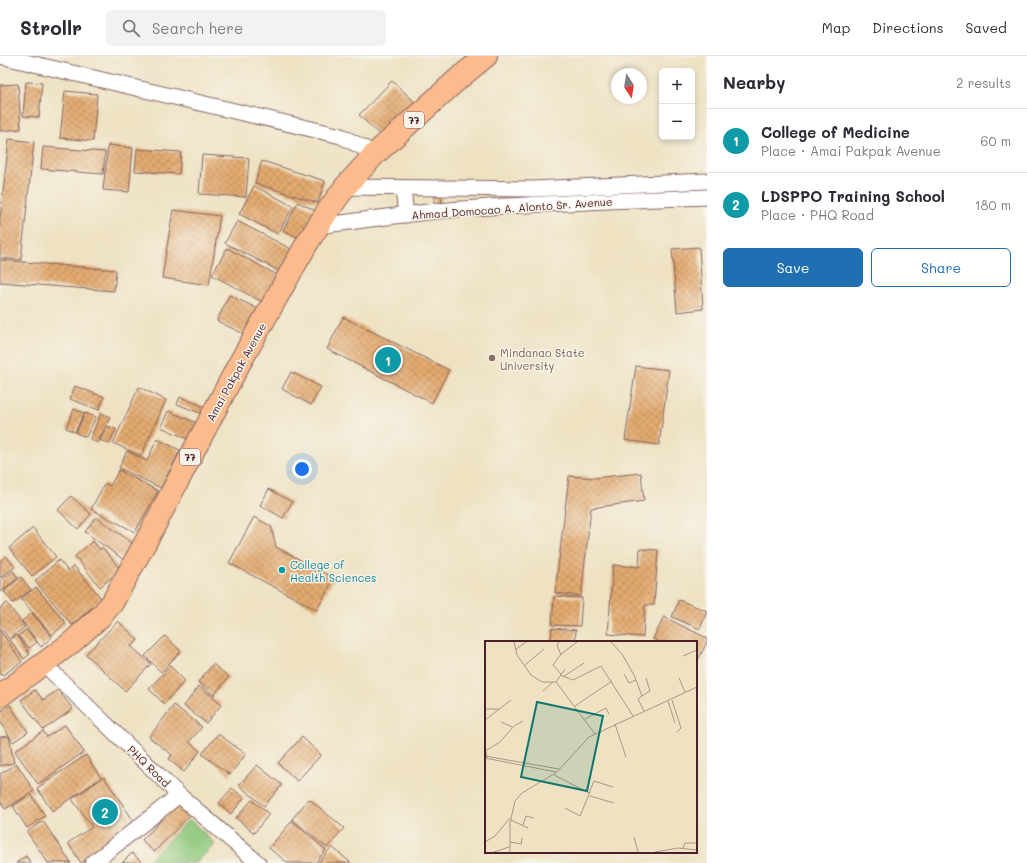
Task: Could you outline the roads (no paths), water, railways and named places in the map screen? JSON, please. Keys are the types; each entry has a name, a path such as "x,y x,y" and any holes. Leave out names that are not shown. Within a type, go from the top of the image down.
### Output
{"highway":[{"name":"Amai Pakpak Avenue","path":"0,696 71,643 112,603 238,366 306,245 345,187 375,154 486,56"}],"street":[{"path":"0,56 341,136 375,154"},
{"name":"Ahmad Domocao A. Alonto Sr. Avenue","path":"345,187 533,189 707,181"},
{"path":"403,188 406,215"},
{"path":"481,189 484,208"},
{"name":"Ahmad Domocao A. Alonto Sr. Avenue","path":"318,226 406,215 534,204 707,197"},
{"name":"PHQ Road","path":"44,664 179,795 258,863"},
{"path":"93,863 179,795"}],"place":[{"name":"Mindanao State University","path":"492,358"},
{"name":"College of Medicine","path":"388,360"},
{"name":"College of Health Sciences","path":"282,570"},
{"name":"LDSPPO Training School","path":"105,812"}]}
